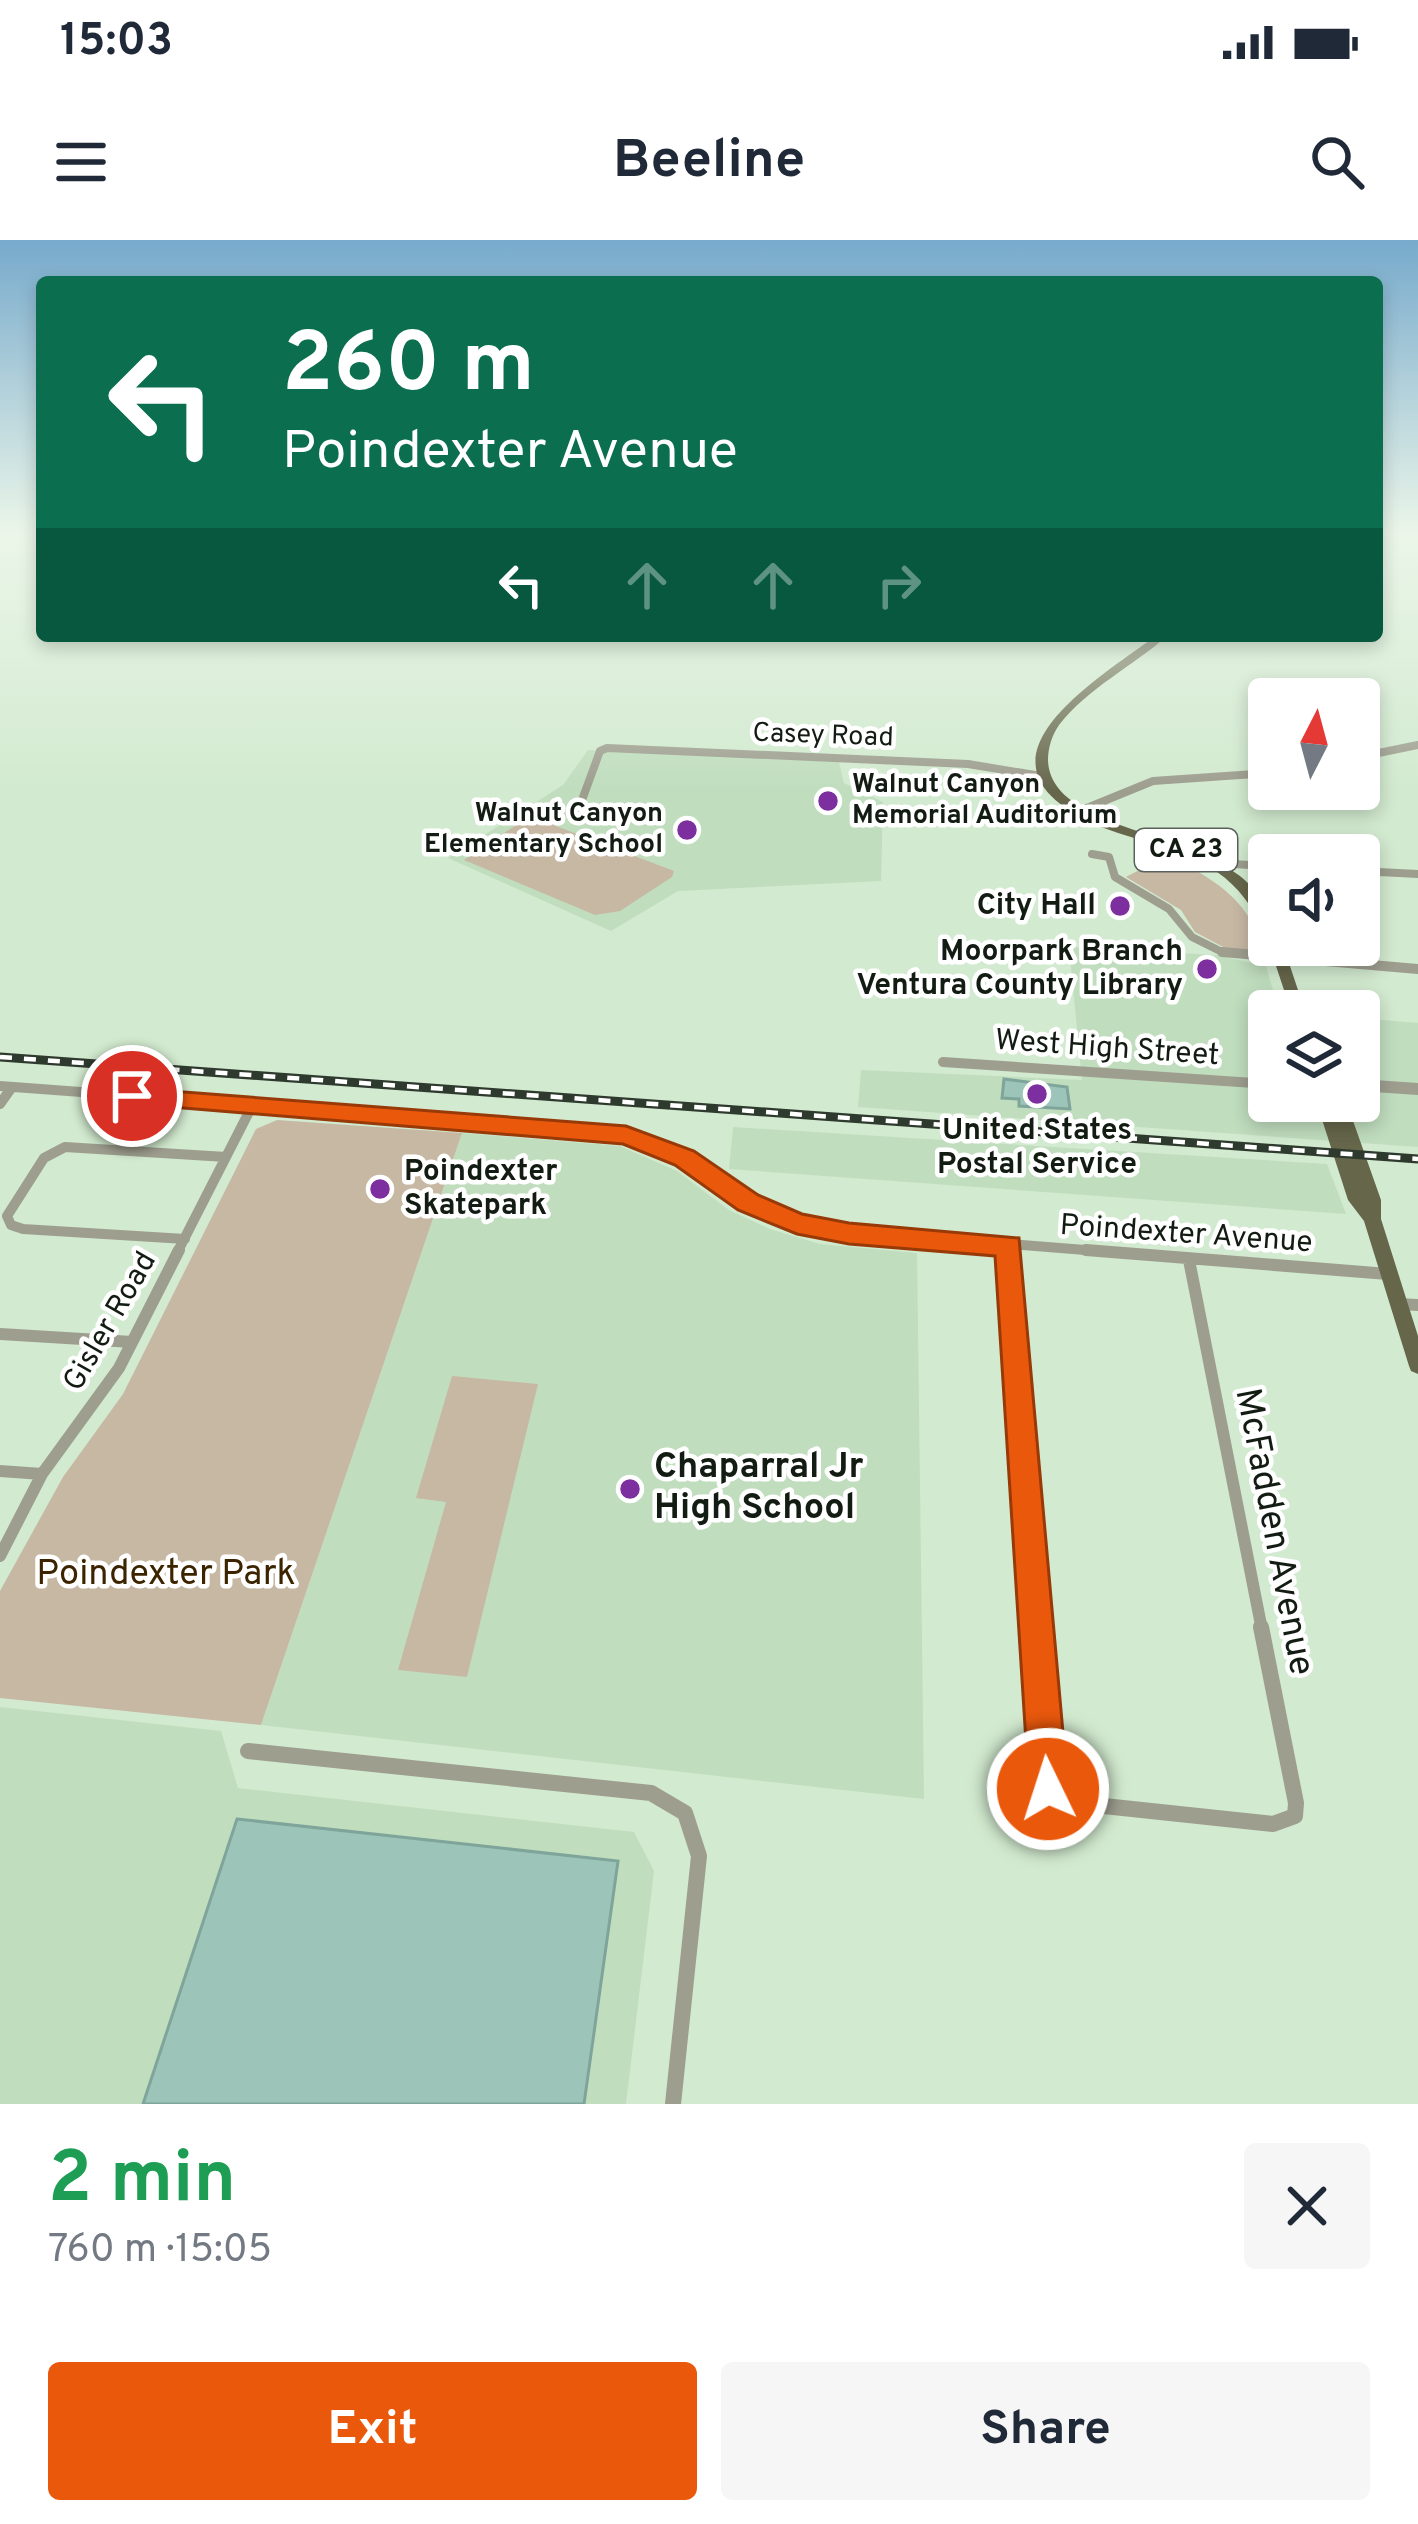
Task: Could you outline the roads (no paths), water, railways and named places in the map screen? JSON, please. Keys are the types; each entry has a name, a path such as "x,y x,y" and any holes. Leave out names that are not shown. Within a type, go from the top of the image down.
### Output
{"main road":[{"path":"1041,776 1042,752 1055,724 1155,642"},
{"name":"CA 23","path":"1041,776 1048,791 1077,812 1170,843 1213,863 1248,892"},
{"path":"1331,1122 1356,1200 1372,1219"},
{"path":"1345,1122 1418,1366"}],"street":[{"path":"1380,754 1418,746"},
{"name":"Casey Road","path":"578,811 603,749 950,763 1041,776"},
{"path":"1077,812 1153,781 1248,774"},
{"path":"1092,854 1109,857 1115,877 1169,909 1192,937 1238,956 1248,955"},
{"path":"1213,863 1248,865"},
{"path":"1380,872 1418,874"},
{"path":"1380,964 1418,969"},
{"name":"West High Street","path":"943,1062 1248,1083"},
{"path":"0,1104 6,1086"},
{"name":"Poindexter Avenue","path":"6,1086 626,1135 685,1158 748,1202 797,1223 849,1234 1388,1274"},
{"path":"1380,1086 1418,1089"},
{"name":"Gisler Road","path":"0,1556 42,1474 109,1383 132,1342 252,1106"},
{"path":"185,1239 23,1229 10,1225 7,1216 44,1158 65,1148 226,1157"},
{"name":"McFadden Avenue","path":"1009,1246 1048,1789 1057,1801 1273,1825 1295,1816 1190,1260"},
{"path":"1397,1304 1418,1305"},
{"path":"0,1334 132,1342"},
{"path":"0,1471 42,1474"},
{"path":"248,1750 651,1793 685,1813 699,1856 673,2104"}],"railway":[{"path":"0,1057 1418,1159"}],"place":[{"name":"Walnut Canyon Memorial Auditorium","path":"828,801"},
{"name":"Walnut Canyon Elementary School","path":"687,830"},
{"name":"City Hall","path":"1120,906"},
{"name":"Moorpark Branch Ventura County Library","path":"1207,969"},
{"name":"United States Postal Service","path":"1037,1094"},
{"name":"Poindexter Skatepark","path":"380,1189"},
{"name":"Chaparral Jr High School","path":"630,1489"}],"park label":[{"name":"Poindexter Park","path":"166,1575"}]}
